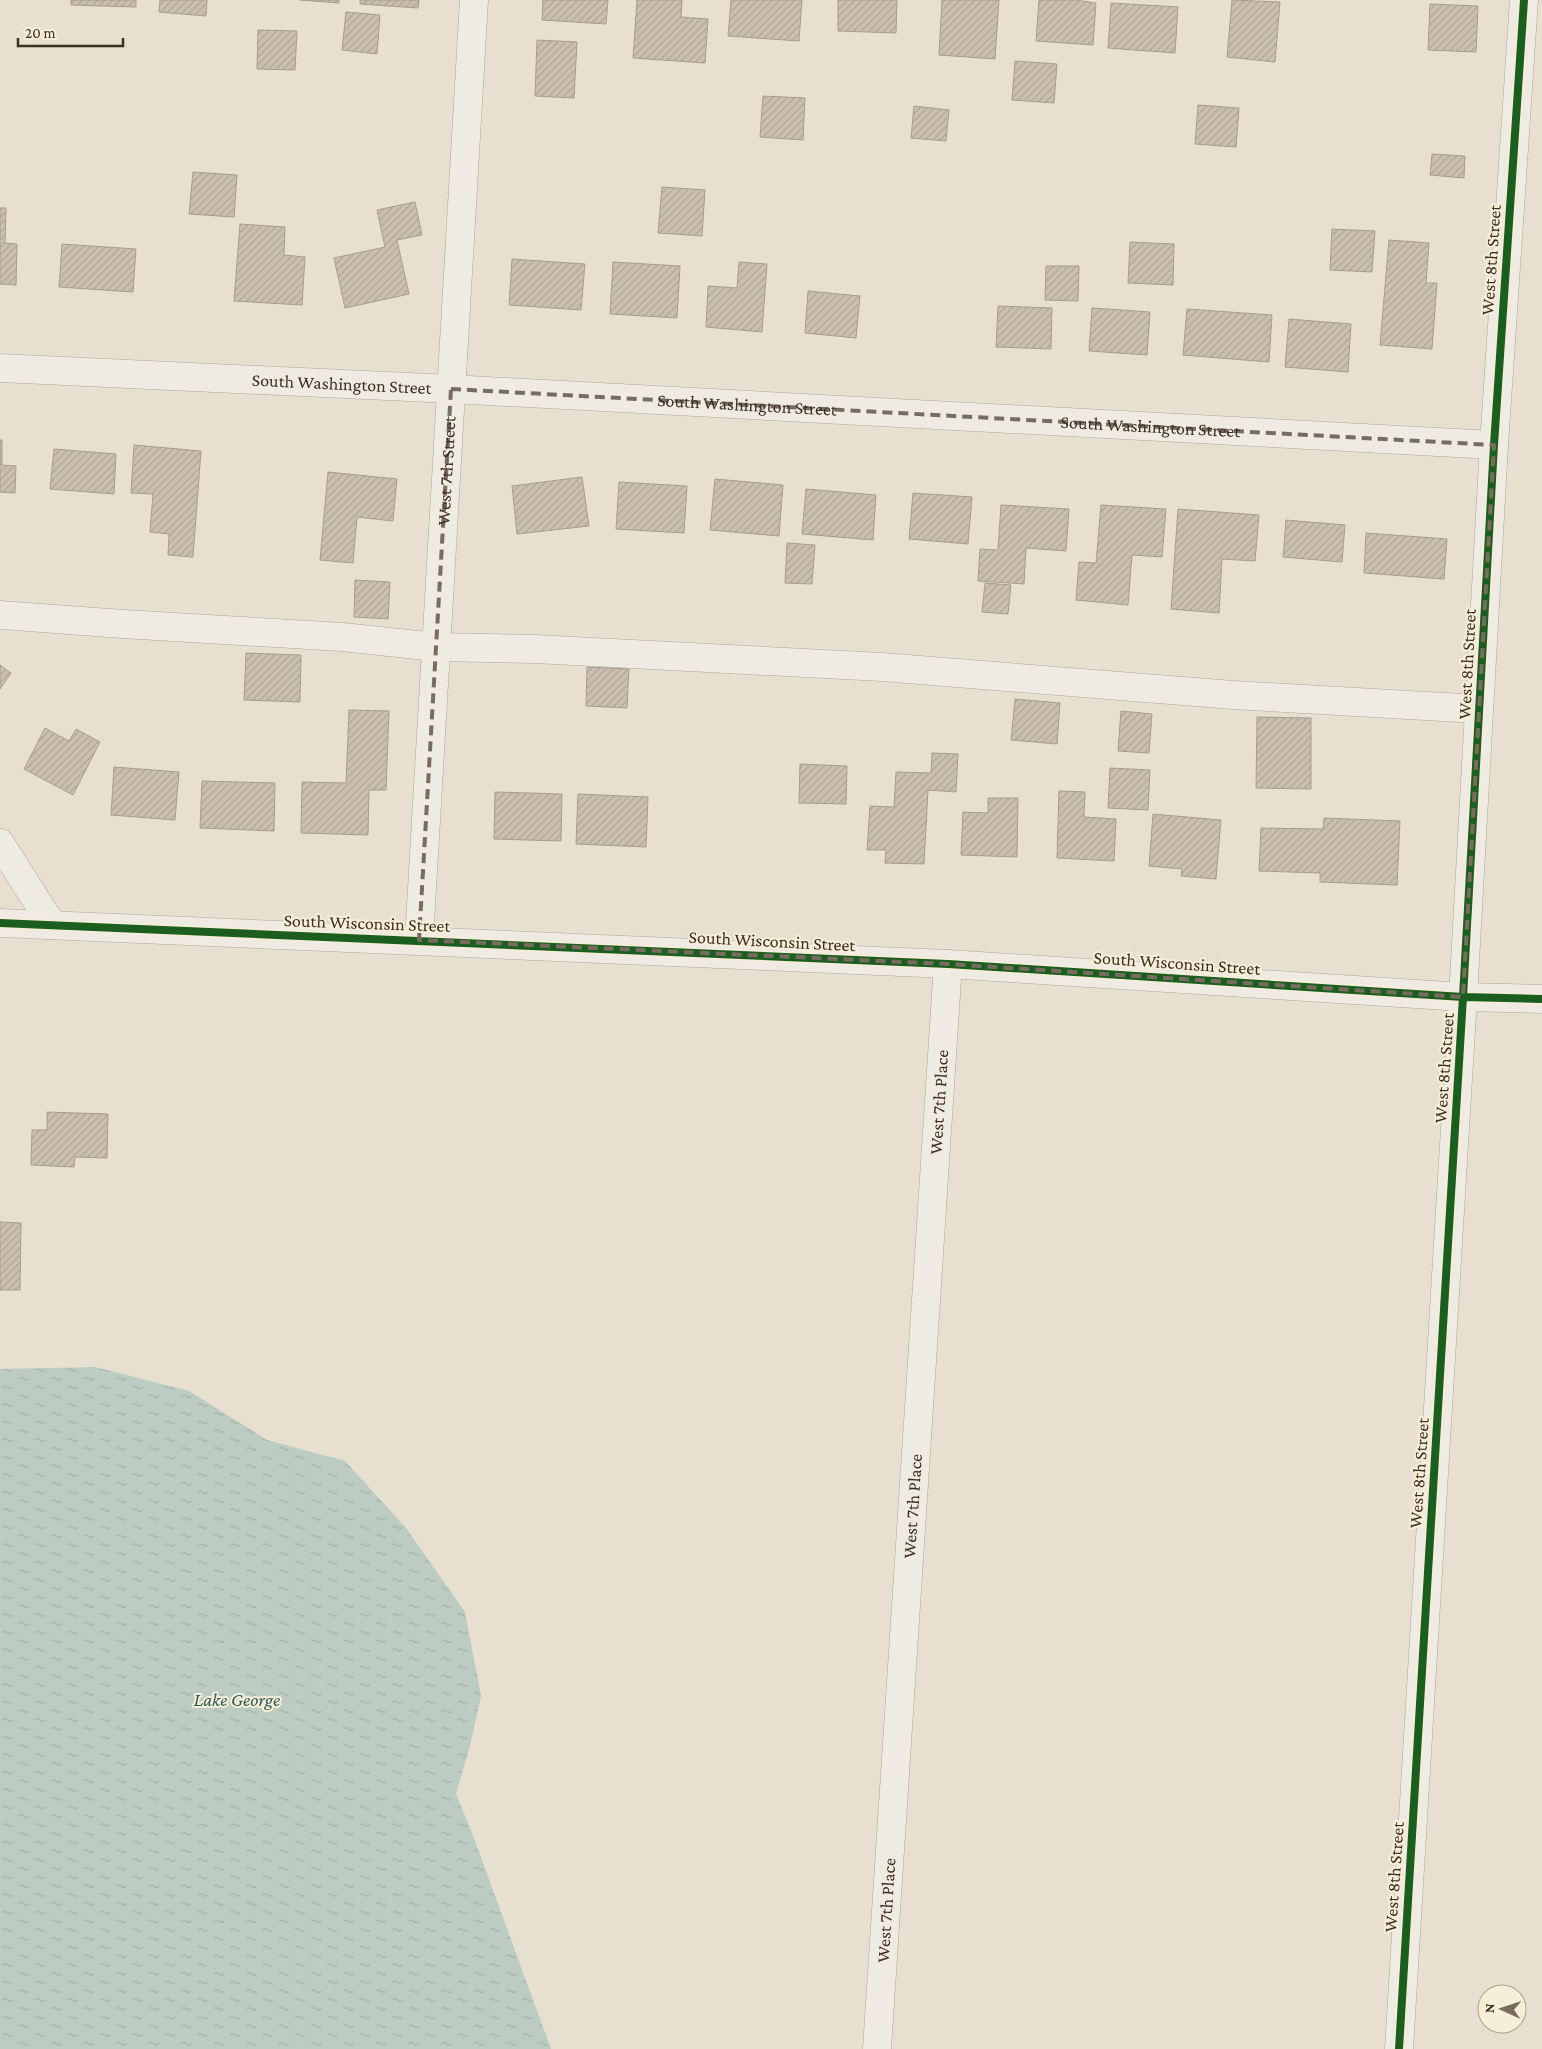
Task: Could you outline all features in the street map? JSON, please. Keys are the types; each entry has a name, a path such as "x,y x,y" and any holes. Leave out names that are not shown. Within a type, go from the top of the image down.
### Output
{"street":[{"name":"West 7th Street","path":"418,940 474,0"},
{"name":"West 8th Street","path":"1399,2049 1463,997 1494,445 1524,0"},
{"name":"South Washington Street","path":"0,368 451,389 1494,445"},
{"path":"0,615 342,637 436,646 535,649 882,667 1233,695 1480,709"},
{"path":"0,844 52,925"},
{"name":"South Wisconsin Street","path":"0,923 948,964 1463,997 1542,999"},
{"name":"West 7th Place","path":"877,2049 948,964"}],"highlighted area":[{"path":"451,389 1494,445 1463,997 948,964 419,940"}],"water":[{"name":"Lake George","path":"95,1367 189,1391 267,1440 345,1461 406,1528 465,1612 481,1696 470,1746 456,1794 551,2049 0,2049 0,1369"}],"building":[{"path":"71,0 136,0 136,7 71,5"},
{"path":"160,0 207,0 206,16 159,12"},
{"path":"300,0 339,0 339,3"},
{"path":"360,0 419,0 418,8 360,4"},
{"path":"543,0 608,0 606,24 542,20"},
{"path":"637,0 682,0 681,17 708,19 705,63 633,58"},
{"path":"731,0 802,0 799,41 728,36"},
{"path":"838,0 897,0 896,33 838,31"},
{"path":"942,0 999,0 995,59 939,55"},
{"path":"1039,0 1076,0 1096,3 1093,45 1036,41"},
{"path":"1232,0 1280,2 1275,62 1227,57"},
{"path":"1111,3 1178,7 1175,53 1108,48"},
{"path":"1430,4 1478,6 1476,52 1428,50"},
{"path":"346,12 380,15 377,54 342,50"},
{"path":"258,30 297,31 295,70 257,69"},
{"path":"537,40 577,42 574,98 535,96"},
{"path":"1015,61 1057,64 1054,103 1012,100"},
{"path":"763,96 805,98 803,140 760,137"},
{"path":"1198,105 1239,108 1236,147 1195,144"},
{"path":"914,106 949,110 946,141 911,138"},
{"path":"1432,154 1465,156 1464,178 1430,175"},
{"path":"193,172 237,175 234,217 189,214"},
{"path":"662,187 705,190 702,236 658,233"},
{"path":"415,202 422,235 397,240 409,294 345,308 334,258 385,247 377,210"},
{"path":"0,208 6,208 5,243 17,244 16,285 0,284"},
{"path":"240,224 285,227 284,255 305,257 302,305 234,301"},
{"path":"1332,229 1375,231 1372,272 1330,270"},
{"path":"1389,240 1429,243 1426,283 1437,283 1432,349 1380,345"},
{"path":"1130,242 1174,244 1173,285 1128,283"},
{"path":"62,244 136,249 133,292 59,287"},
{"path":"512,259 585,264 581,310 509,305"},
{"path":"613,262 680,266 677,318 610,314"},
{"path":"739,262 767,264 762,332 706,327 708,286 737,288"},
{"path":"1046,266 1079,266 1078,301 1045,300"},
{"path":"808,291 860,296 856,338 805,333"},
{"path":"998,306 1052,308 1051,349 996,347"},
{"path":"1092,308 1150,312 1147,355 1089,351"},
{"path":"1187,309 1272,315 1269,362 1183,355"},
{"path":"1289,319 1351,324 1348,372 1285,367"},
{"path":"0,440 2,440 2,465 16,466 15,493 0,492"},
{"path":"134,445 201,451 193,557 168,555 169,534 150,532 153,494 131,493"},
{"path":"54,449 116,454 114,494 50,489"},
{"path":"328,472 397,479 393,521 357,517 353,563 320,560"},
{"path":"582,477 589,526 517,534 512,486"},
{"path":"715,479 783,485 779,536 710,530"},
{"path":"619,482 687,486 684,533 616,529"},
{"path":"806,489 876,495 873,540 802,534"},
{"path":"913,493 972,497 968,544 909,539"},
{"path":"1001,505 1069,509 1066,551 1026,548 1024,584 978,581 980,549 998,550"},
{"path":"1101,505 1166,509 1162,557 1132,555 1128,605 1076,600 1079,562 1096,563"},
{"path":"1178,509 1259,515 1255,561 1222,559 1219,613 1171,609"},
{"path":"1286,520 1345,525 1342,562 1283,557"},
{"path":"1366,533 1447,539 1444,579 1364,573"},
{"path":"787,543 815,545 812,584 785,583"},
{"path":"355,580 390,582 388,619 354,617"},
{"path":"985,583 1011,585 1008,614 982,612"},
{"path":"246,653 301,655 300,702 244,700"},
{"path":"0,665 11,673 0,689"},
{"path":"587,667 629,669 627,708 586,706"},
{"path":"1015,699 1060,703 1057,744 1011,740"},
{"path":"349,710 389,711 386,790 369,790 368,835 301,833 302,782 346,783"},
{"path":"1121,711 1152,714 1149,753 1118,751"},
{"path":"1257,717 1311,718 1311,789 1256,788"},
{"path":"45,728 69,741 76,729 100,742 73,795 24,769"},
{"path":"932,753 958,754 956,792 928,790 924,864 885,863 886,850 867,850 870,806 894,807 896,772 931,773"},
{"path":"800,764 847,766 846,804 799,803"},
{"path":"114,767 179,772 175,820 111,815"},
{"path":"1110,768 1150,770 1148,810 1108,808"},
{"path":"202,781 275,783 274,831 200,828"},
{"path":"1059,791 1085,792 1084,817 1116,819 1114,861 1057,858"},
{"path":"495,792 562,794 561,841 494,839"},
{"path":"578,794 648,797 646,847 576,844"},
{"path":"988,798 1018,798 1017,857 961,855 963,812 988,813"},
{"path":"1153,814 1221,820 1216,879 1181,876 1182,869 1149,866"},
{"path":"1324,818 1400,821 1397,885 1320,882 1320,873 1259,871 1261,828 1323,829"},
{"path":"47,1112 108,1114 107,1158 75,1157 74,1167 31,1165 32,1130 47,1130"},
{"path":"0,1222 21,1223 20,1290 0,1290"}],"cycle path":[{"path":"1399,2049 1463,997 1494,445 1524,0"},
{"path":"0,923 948,964 1463,997 1542,999"}]}
